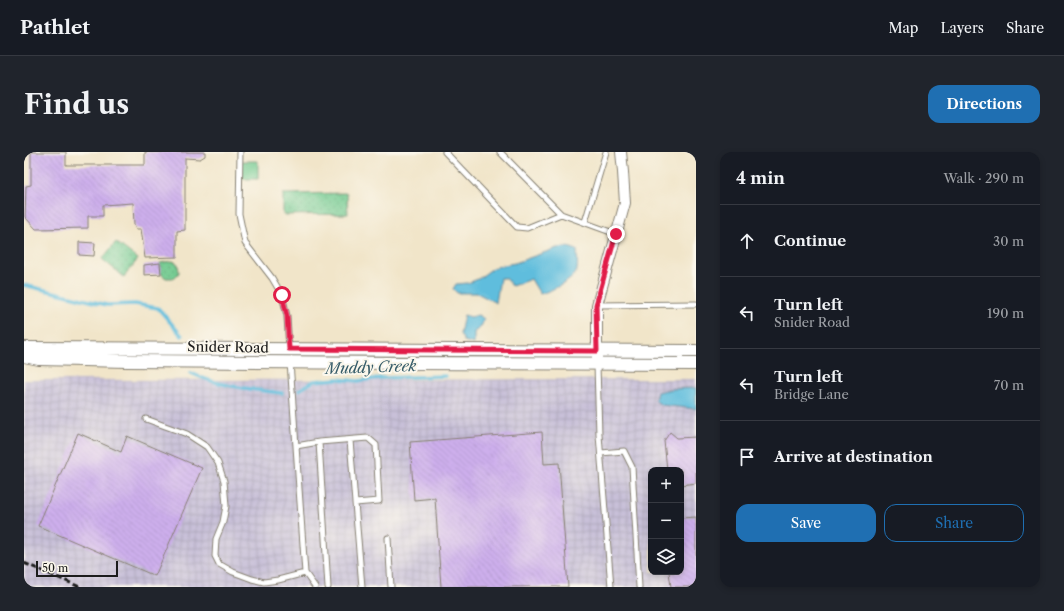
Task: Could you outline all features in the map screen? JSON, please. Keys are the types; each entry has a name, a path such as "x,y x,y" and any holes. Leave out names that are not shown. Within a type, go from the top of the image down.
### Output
{"street":[{"path":"597,364 596,305 625,203 620,152"},
{"name":"Snider Road","path":"24,348 696,351"},
{"name":"Snider Road","path":"24,356 39,359 290,362 696,364"}],"lane":[{"path":"240,152 239,214 245,243 272,278 282,295 287,316 305,573 316,587"},
{"path":"445,152 517,227 527,228 561,214"},
{"path":"500,152 561,214 616,234"},
{"path":"584,222 606,152"},
{"path":"596,305 696,304"},
{"path":"597,364 601,453 611,587"},
{"path":"146,419 187,434 207,447 218,463 224,481 226,506 223,522 216,539 215,556 219,564 233,572 264,582 305,573"},
{"path":"296,446 319,442 368,438 376,445 379,501 355,504"},
{"path":"350,440 362,587"},
{"path":"319,442 328,587"},
{"path":"601,453 624,451 632,467 639,587"},
{"path":"388,538 391,587"}],"shaded area":[{"path":"696,379 696,587 24,587 24,380"}],"green space":[{"path":"240,161 258,161 258,179 240,179"},
{"path":"347,193 348,214 283,215 283,194"},
{"path":"116,242 138,259 124,277 102,259"},
{"path":"173,261 178,264 179,273 174,278 166,278 161,274 160,263"}],"water":[{"path":"568,247 577,250 577,270 575,274 567,282 544,293 540,294 531,279 512,286 506,278 500,278 496,303 477,293 457,293 453,289 456,284 468,283 478,279 493,268 515,263 557,248"},
{"path":"464,315 471,317 478,315 484,319 481,327 474,332 474,344 464,341 460,334"},
{"path":"696,388 696,409 661,405 655,400 657,392 671,389"}],"building":[{"path":"31,152 66,152 66,165 145,165 145,152 205,152 205,156 200,159 185,158 185,230 177,231 177,257 145,258 141,229 136,229 134,224 133,203 103,205 103,216 88,216 88,228 36,229 25,217 26,186 31,185"},
{"path":"79,242 95,243 94,256 79,255"},
{"path":"160,263 161,274 144,275 144,265"},
{"path":"542,432 544,464 559,463 568,587 441,587 435,498 414,500 410,442"},
{"path":"670,432 677,438 696,437 696,483 684,485 684,467 667,467 664,441"},
{"path":"78,433 121,452 127,436 202,468 155,576 38,526"},
{"path":"696,517 696,587 671,587 669,575 684,575 684,518"}],"waterway":[{"name":"Muddy Creek","path":"24,285 107,305 135,304 158,308 182,336"},
{"name":"Muddy Creek","path":"191,373 202,378 224,384 247,389 282,393"},
{"name":"Muddy Creek","path":"299,390 314,381 337,379 358,381 381,378 446,376"}],"railway":[{"path":"24,563 80,587"}],"route":[{"path":"282,295 287,316 289,349 597,351 596,305 616,234"}]}
